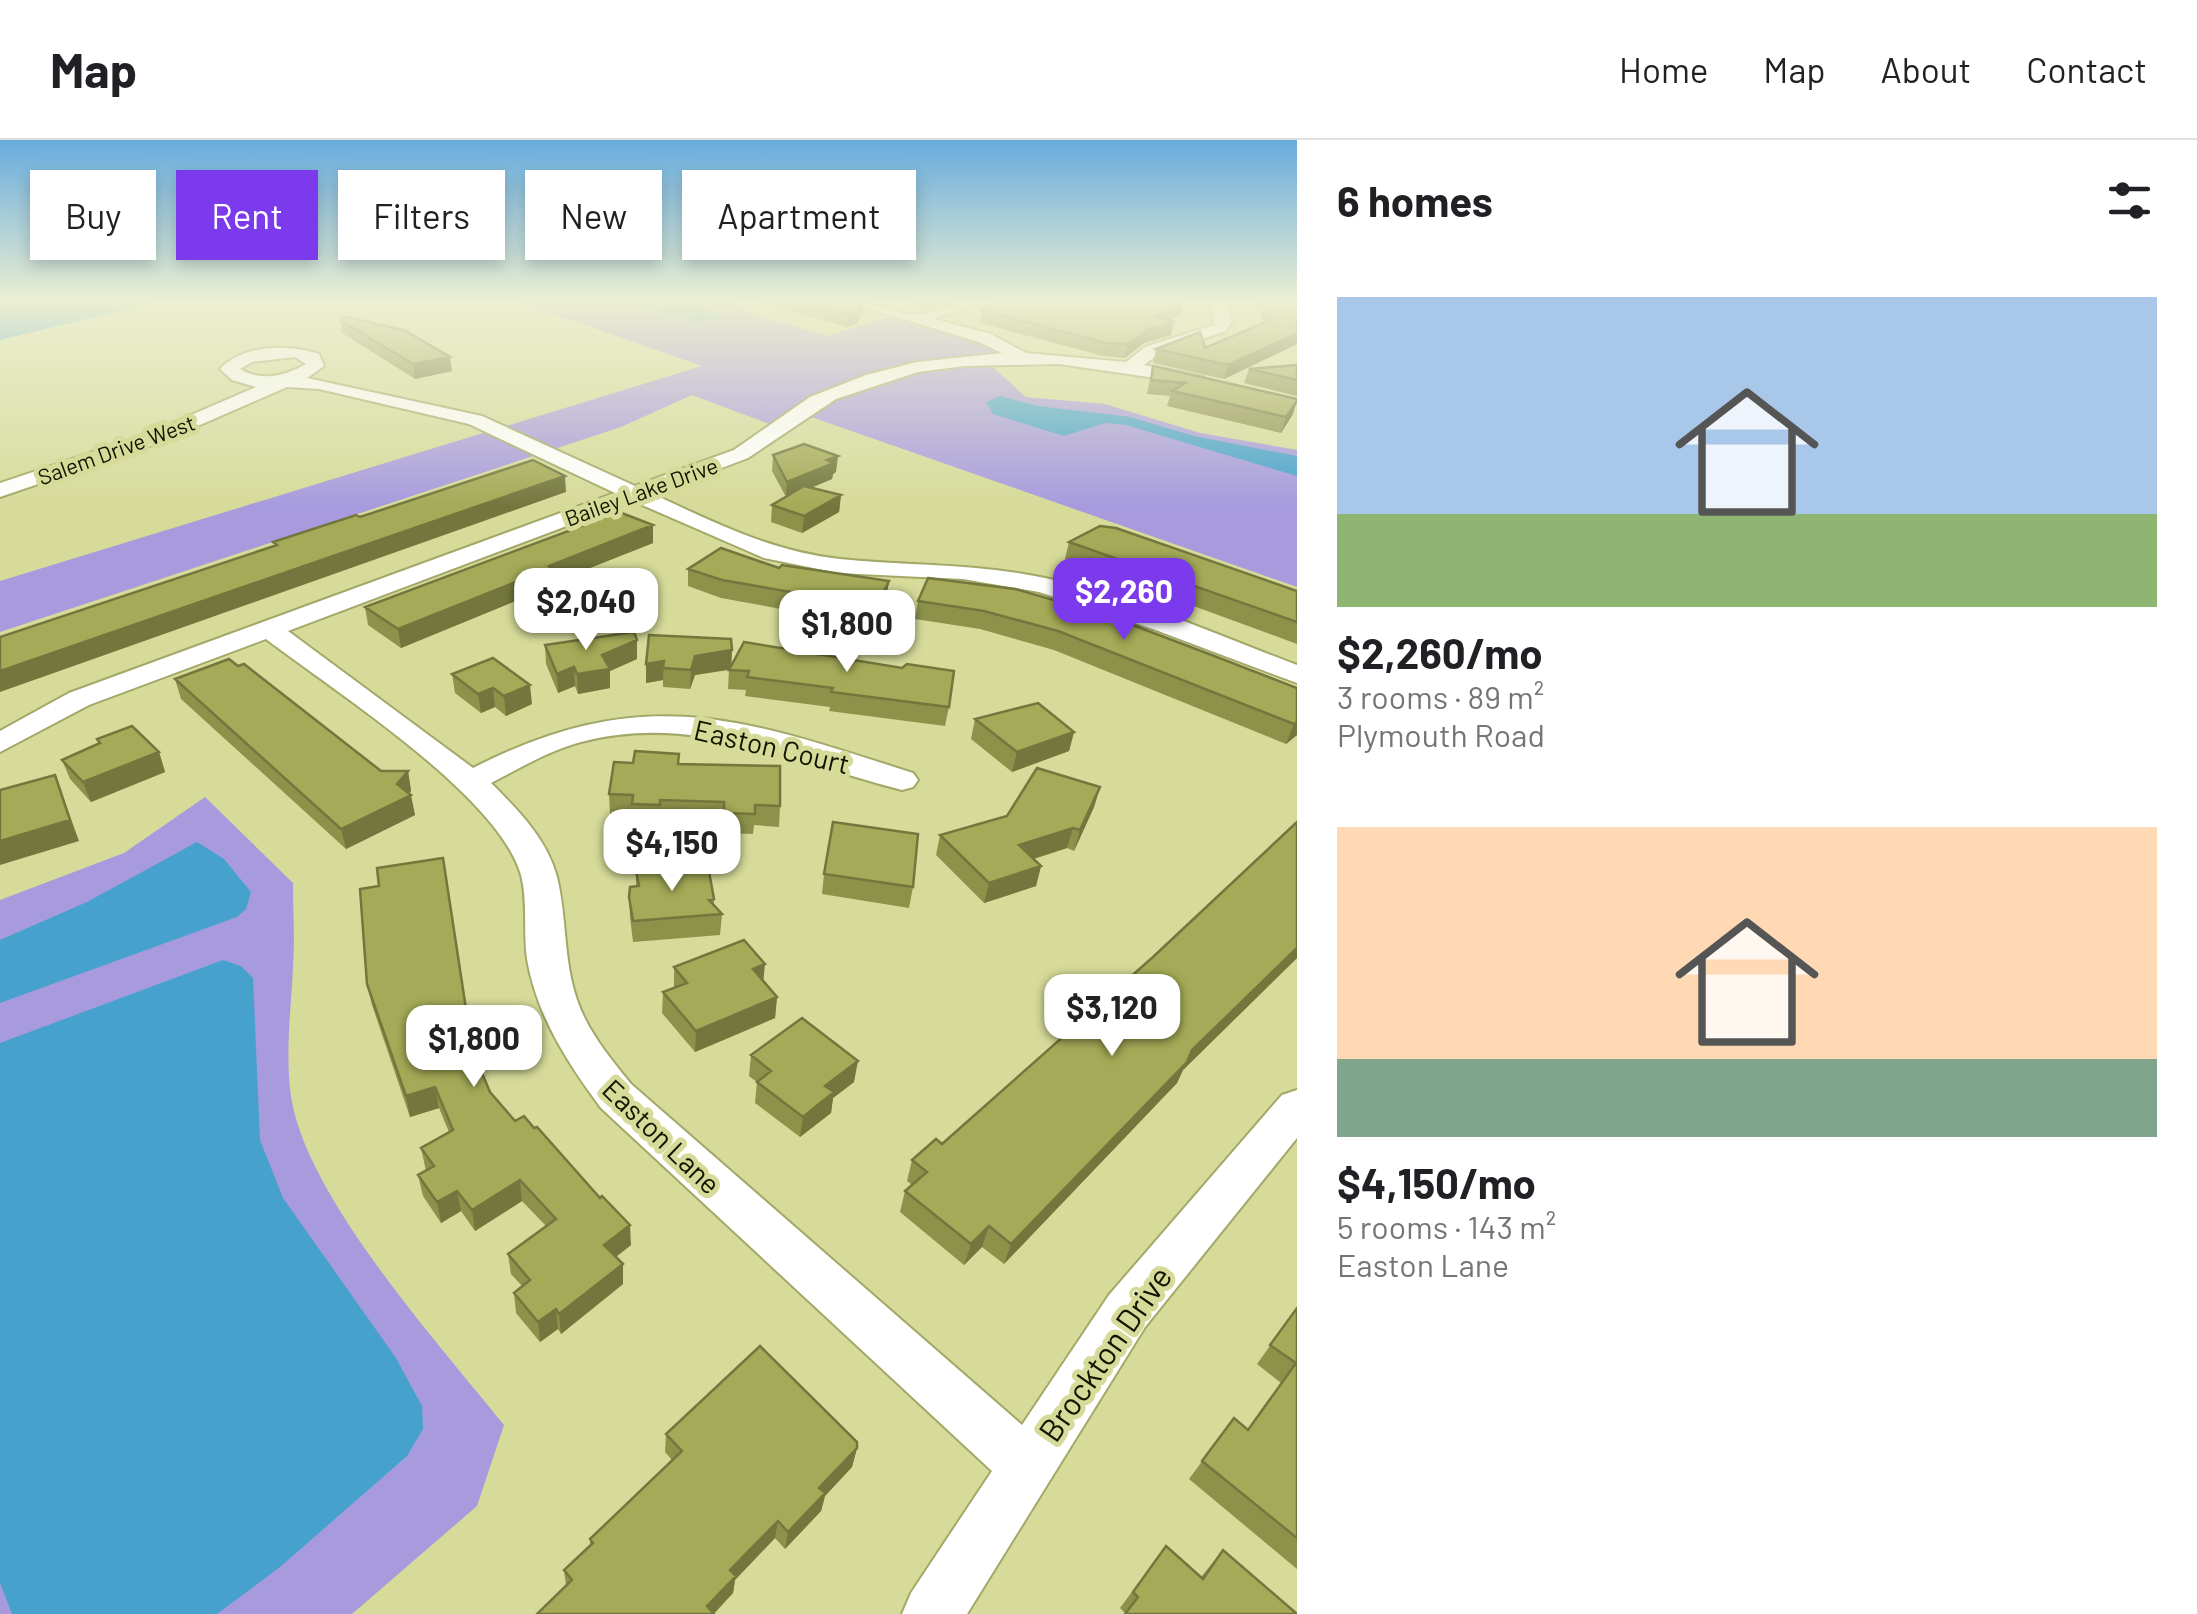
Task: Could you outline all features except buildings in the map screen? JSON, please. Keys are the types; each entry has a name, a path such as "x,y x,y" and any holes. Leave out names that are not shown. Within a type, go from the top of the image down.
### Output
{"street":[{"name":"Bailey Lake Drive","path":"0,744 79,699 752,449 819,400 862,382 918,370"},
{"name":"Bailey Lake Drive","path":"1138,370 1219,387"},
{"name":"Salem Drive West","path":"0,490 154,438 285,381 327,385 465,416 634,494"},
{"path":"634,494 728,537 790,557 838,566 980,574 1060,589 1297,675"},
{"name":"Easton Lane","path":"268,629 471,781 502,809 532,855 542,889 552,985 572,1034 603,1081 1027,1466"},
{"name":"Easton Court","path":"471,781 562,738 605,727 652,723 763,738 902,780"},
{"name":"Brockton Drive","path":"932,1614 1128,1311 1297,1107"}],"shaded area":[{"path":"690,370 996,370 1026,397 1105,404 1200,433 1297,450 1297,587 800,413 783,429 692,395 621,427 0,632 0,581"},
{"path":"205,797 293,883 289,1080 302,1136 321,1178 379,1268 504,1425 477,1506 352,1614 0,1614 0,900 124,853"}],"water":[{"path":"1000,396 1038,406 1130,417 1194,436 1297,456 1297,476 1126,425 1105,423 1064,436 993,414 986,402"},
{"path":"197,842 224,859 251,892 246,909 237,917 0,1003 0,940 87,902"},
{"path":"223,960 241,966 253,978 260,1140 283,1198 396,1358 422,1406 423,1429 407,1456 280,1567 217,1614 12,1614 0,1583 0,1043"}]}
